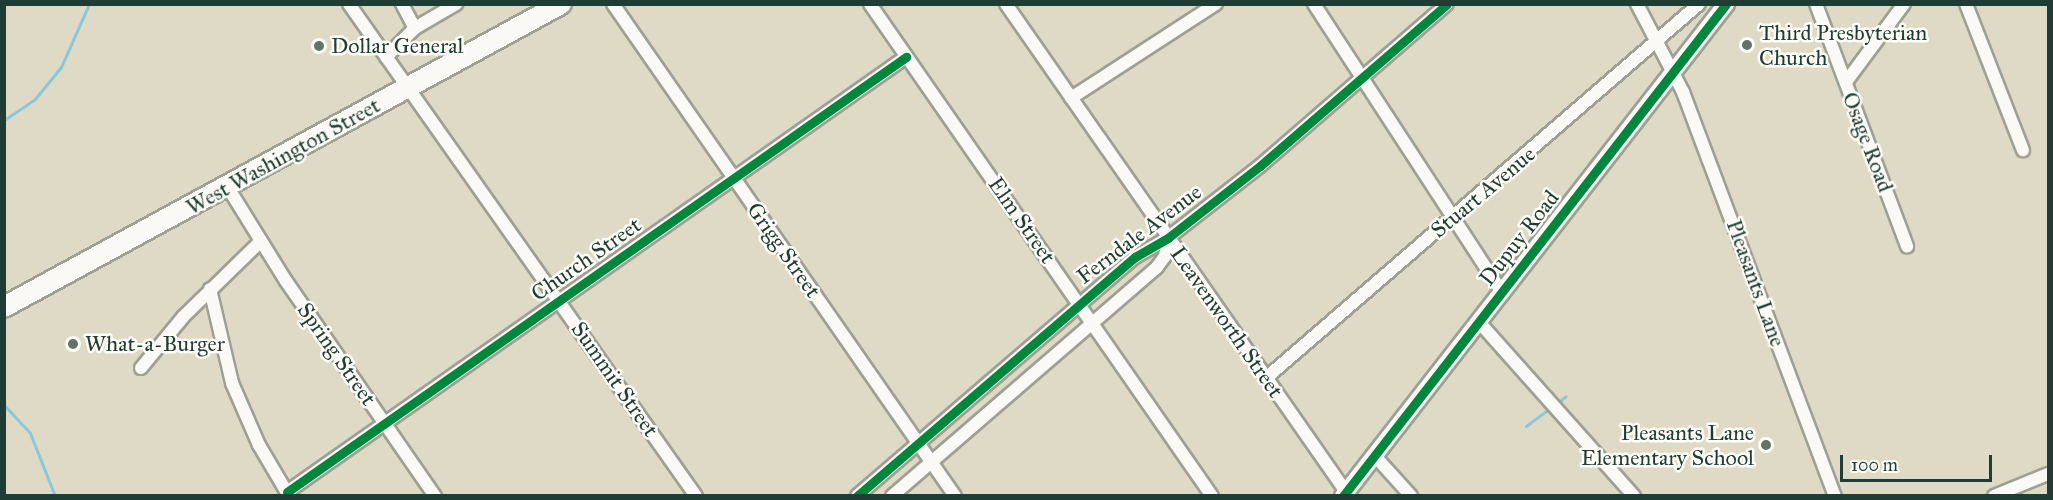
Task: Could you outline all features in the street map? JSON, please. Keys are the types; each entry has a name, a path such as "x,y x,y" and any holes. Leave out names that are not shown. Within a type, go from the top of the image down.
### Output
{"main road":[{"name":"West Washington Street","path":"4,307 561,4"}],"street":[{"name":"Summit Street","path":"349,4 696,495"},
{"path":"402,4 415,28"},
{"path":"386,57 415,28 456,4"},
{"name":"Grigg Street","path":"613,4 955,495"},
{"name":"Elm Street","path":"870,4 1212,495"},
{"name":"Leavenworth Street","path":"1006,4 1345,494"},
{"path":"1071,98 1216,4"},
{"path":"1314,4 1502,292"},
{"name":"Ferndale Avenue","path":"857,495 1135,257 1169,237 1260,166 1447,4"},
{"name":"Pleasants Lane","path":"1636,4 1674,71 1835,495"},
{"name":"Stuart Avenue","path":"1266,378 1699,4"},
{"name":"Dupuy Road","path":"1345,494 1726,4"},
{"name":"Osage Road","path":"1816,4 1907,246"},
{"path":"1846,82 1904,4"},
{"path":"1966,4 2024,150"},
{"name":"Church Street","path":"288,494 384,423 906,57"},
{"name":"Spring Street","path":"227,186 261,241 435,495"},
{"name":"Ferndale Avenue","path":"892,495 1157,267 1165,256 1169,237"},
{"path":"141,368 210,289 261,241"},
{"path":"210,289 232,383 258,445 288,494"},
{"path":"1479,322 1634,495"},
{"path":"1374,455 1411,495"},
{"path":"2002,494 2049,474"}],"waterway":[{"path":"4,120 34,100 61,67 89,4"},
{"path":"1561,400 1566,396"},
{"path":"4,405 30,433 55,496"},
{"path":"1526,426 1547,410"}],"cycle path":[{"path":"857,496 1135,257 1169,237 1260,166 1447,4"},
{"path":"1343,496 1726,4"},
{"path":"287,492 906,57"}],"place":[{"name":"Third Presbyterian Church","path":"1747,45"},
{"name":"Dollar General","path":"319,46"},
{"name":"What-a-Burger","path":"73,344"},
{"name":"Pleasants Lane Elementary School","path":"1766,445"}]}
